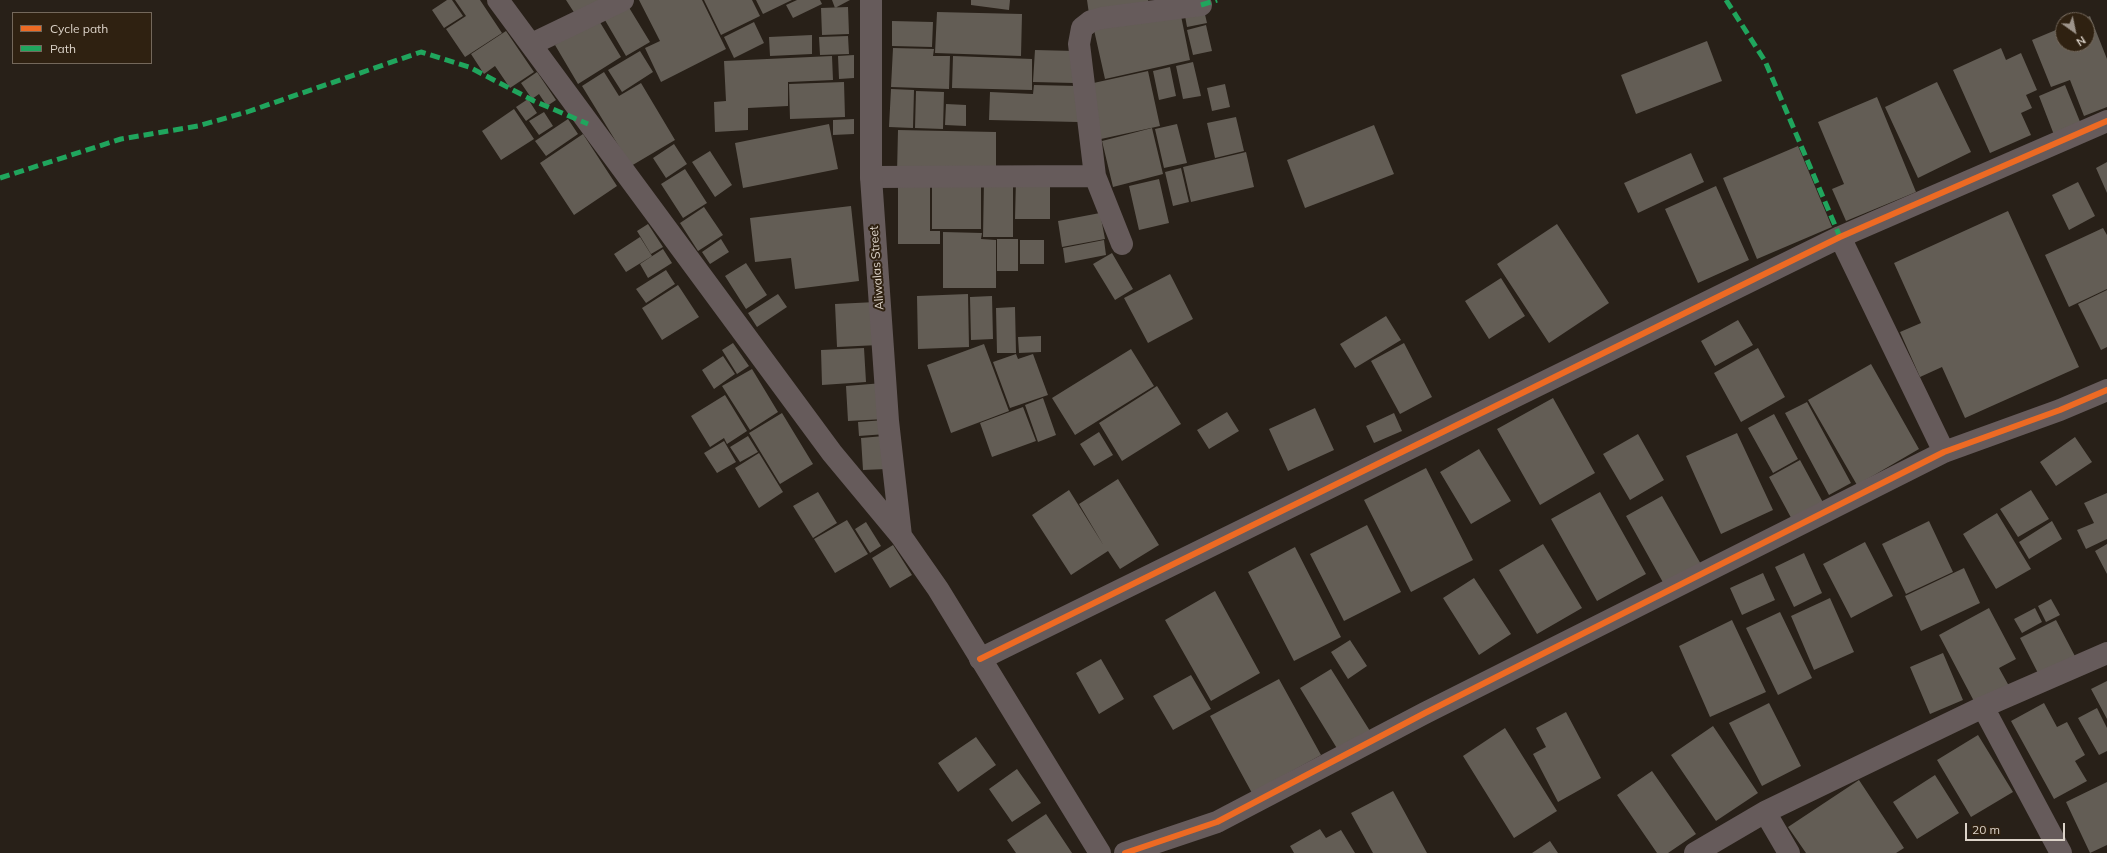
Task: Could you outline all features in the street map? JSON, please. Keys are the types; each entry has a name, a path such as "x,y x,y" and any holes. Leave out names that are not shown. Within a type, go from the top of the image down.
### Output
{"street":[{"path":"498,0 532,44 588,124 832,453 901,536 938,589 1100,853"},
{"path":"532,44 623,0"},
{"name":"Aliwalas Street","path":"871,0 871,177 888,421 901,536"},
{"path":"1122,244 1095,176 1079,44 1082,28 1091,21 1102,18 1201,5"},
{"path":"980,659 1840,237 2107,122"},
{"path":"871,177 1095,176"},
{"path":"1840,237 1944,452"},
{"path":"1125,853 1217,822 1425,713 1944,452 2060,410 2107,390"},
{"path":"1696,853 1765,812 1983,707 2107,653"},
{"path":"1983,707 2061,853"},
{"path":"1765,812 1789,853"}],"building":[{"path":"447,0 452,0 463,16 444,28 432,10"},
{"path":"455,0 480,0 502,33 465,57 446,29 466,16"},
{"path":"566,0 599,0 577,17"},
{"path":"639,0 702,0 726,49 661,82 645,48 660,41"},
{"path":"704,0 752,0 760,16 721,35"},
{"path":"756,0 792,0 763,14"},
{"path":"797,0 820,0 822,4 793,18 786,5"},
{"path":"832,0 850,0 835,8"},
{"path":"971,0 1010,0 1009,10 971,5"},
{"path":"1087,0 1148,0 1149,5 1089,14"},
{"path":"625,1 650,42 626,56 602,15"},
{"path":"1203,6 1207,23 1187,27 1184,10"},
{"path":"848,7 849,34 822,35 821,8"},
{"path":"1180,11 1190,60 1105,79 1094,30"},
{"path":"937,12 1022,14 1021,56 935,53"},
{"path":"598,19 621,57 578,84 555,45"},
{"path":"892,21 933,22 932,47 892,46"},
{"path":"754,22 764,43 734,58 724,37"},
{"path":"1206,25 1212,51 1193,55 1187,30"},
{"path":"2095,29 2107,59 2107,107 2084,116 2070,80 2051,87 2032,40 2055,30 2055,52 2095,52"},
{"path":"506,31 534,72 510,88 495,66 484,74 471,54"},
{"path":"812,35 812,54 770,56 769,37"},
{"path":"848,36 849,54 820,55 819,37"},
{"path":"1707,41 1722,81 1636,114 1621,75"},
{"path":"893,48 934,49 933,56 950,56 949,89 891,87"},
{"path":"2001,48 2006,60 2021,53 2037,90 2026,95 2032,108 2021,113 2031,135 1990,153 1953,70"},
{"path":"1035,50 1075,51 1074,83 1033,82"},
{"path":"640,51 653,72 622,92 608,70"},
{"path":"854,55 854,78 839,79 838,56"},
{"path":"832,56 833,80 788,82 788,106 748,108 748,130 715,132 714,102 726,101 724,61"},
{"path":"953,56 1032,59 1032,90 952,88"},
{"path":"1193,62 1201,96 1183,99 1176,66"},
{"path":"1170,67 1176,96 1159,100 1153,71"},
{"path":"1148,71 1160,126 1101,139 1089,84"},
{"path":"537,72 556,100 547,106 539,94 532,99 521,83"},
{"path":"604,72 619,96 641,83 675,140 631,166 582,86"},
{"path":"844,82 845,117 790,119 789,84"},
{"path":"1937,82 1971,152 1918,178 1885,107"},
{"path":"1225,84 1230,107 1212,111 1207,88"},
{"path":"1034,85 1079,86 1078,122 989,120 990,92 1033,94"},
{"path":"2065,85 2083,129 2056,140 2039,96"},
{"path":"891,89 914,90 913,128 889,127"},
{"path":"916,91 944,92 943,129 915,128"},
{"path":"1877,97 1916,192 1846,221 1832,189 1844,184 1818,122"},
{"path":"528,99 537,113 526,121 516,107"},
{"path":"946,104 966,105 966,126 945,125"},
{"path":"514,109 534,139 501,160 482,131"},
{"path":"544,112 553,126 539,135 529,121"},
{"path":"1236,117 1244,151 1215,158 1207,123"},
{"path":"568,119 578,134 546,156 535,141"},
{"path":"854,119 854,134 833,135 833,120"},
{"path":"829,124 838,169 743,188 735,143"},
{"path":"1177,124 1187,163 1164,168 1155,129"},
{"path":"1374,125 1394,174 1305,208 1287,160"},
{"path":"1152,128 1163,174 1113,187 1102,141"},
{"path":"898,130 996,132 996,174 897,173"},
{"path":"583,134 617,186 574,215 540,163"},
{"path":"674,144 687,164 666,178 653,158"},
{"path":"1798,146 1832,227 1757,259 1723,178"},
{"path":"710,151 732,185 715,197 692,162"},
{"path":"1246,152 1254,187 1191,202 1183,167"},
{"path":"1691,153 1704,182 1638,213 1624,183"},
{"path":"2107,162 2107,193 2096,168"},
{"path":"1181,168 1189,202 1173,206 1165,172"},
{"path":"685,169 707,203 683,218 661,184"},
{"path":"1016,179 1050,180 1050,219 1015,219"},
{"path":"1159,179 1169,223 1139,230 1129,186"},
{"path":"932,180 981,180 981,229 932,229"},
{"path":"984,180 1013,180 1013,237 983,237"},
{"path":"898,182 930,182 930,231 940,231 940,244 898,244"},
{"path":"2078,182 2095,216 2069,230 2052,195"},
{"path":"1716,186 1749,260 1698,283 1665,209"},
{"path":"851,206 859,281 795,289 791,258 755,262 750,218"},
{"path":"704,207 723,235 698,251 680,223"},
{"path":"2008,211 2079,367 1965,418 1942,367 1920,377 1900,332 1921,323 1894,263"},
{"path":"1100,213 1105,239 1062,247 1058,221"},
{"path":"648,224 663,247 651,254 637,231"},
{"path":"1557,224 1609,303 1549,343 1497,264"},
{"path":"2103,228 2107,235 2107,289 2069,307 2045,255"},
{"path":"943,232 982,233 981,239 996,240 996,288 943,288"},
{"path":"640,237 652,256 626,272 614,254"},
{"path":"721,239 729,252 710,264 702,252"},
{"path":"997,239 1018,239 1018,271 997,271"},
{"path":"1020,240 1044,240 1044,264 1020,264"},
{"path":"1104,240 1106,255 1065,263 1063,248"},
{"path":"663,249 672,263 648,278 640,264"},
{"path":"1112,253 1133,289 1115,300 1093,264"},
{"path":"746,263 767,295 746,309 725,276"},
{"path":"666,270 675,284 646,303 636,289"},
{"path":"1170,274 1193,319 1148,343 1124,298"},
{"path":"1501,278 1525,316 1489,339 1465,301"},
{"path":"678,285 699,317 662,340 642,308"},
{"path":"2107,290 2107,347 2101,350 2078,304"},
{"path":"778,294 787,307 757,327 748,313"},
{"path":"968,294 969,347 918,349 917,296"},
{"path":"992,296 993,339 971,340 970,297"},
{"path":"876,302 879,345 837,347 835,304"},
{"path":"1015,307 1016,353 997,353 996,308"},
{"path":"1386,316 1401,340 1355,368 1340,344"},
{"path":"1738,320 1753,345 1715,366 1701,341"},
{"path":"1041,336 1041,352 1019,353 1018,337"},
{"path":"733,343 749,366 737,374 722,350"},
{"path":"1404,343 1432,397 1400,414 1371,361"},
{"path":"984,344 1009,411 951,433 927,365"},
{"path":"864,348 866,382 822,385 821,350"},
{"path":"1758,348 1785,397 1741,422 1714,373"},
{"path":"1131,349 1154,386 1075,435 1052,398"},
{"path":"1016,354 1018,359 1033,354 1048,395 1010,408 993,362"},
{"path":"723,356 735,374 714,389 702,370"},
{"path":"1871,364 1919,449 1857,485 1808,400"},
{"path":"752,369 778,412 750,430 722,386"},
{"path":"883,383 885,419 848,421 846,386"},
{"path":"1157,386 1181,424 1122,461 1099,423"},
{"path":"725,395 747,431 727,444 724,438 710,447 691,416"},
{"path":"1043,398 1056,435 1038,442 1025,405"},
{"path":"1553,398 1595,473 1540,505 1497,429"},
{"path":"1807,402 1851,483 1829,495 1785,413"},
{"path":"1023,407 1036,441 992,457 980,423"},
{"path":"1315,408 1334,450 1288,471 1269,429"},
{"path":"1227,412 1239,431 1209,449 1197,430"},
{"path":"782,413 813,464 780,484 749,433"},
{"path":"1394,413 1402,431 1374,443 1366,426"},
{"path":"1774,414 1798,459 1773,473 1748,428"},
{"path":"885,420 886,434 859,436 858,422"},
{"path":"1099,432 1113,455 1094,466 1080,444"},
{"path":"1737,433 1773,510 1721,534 1686,456"},
{"path":"1638,434 1664,480 1630,500 1603,454"},
{"path":"748,436 758,452 740,462 730,447"},
{"path":"884,436 886,469 863,470 861,438"},
{"path":"2075,437 2092,462 2056,486 2040,462"},
{"path":"724,441 736,462 717,473 704,453"},
{"path":"1479,449 1511,501 1471,524 1440,472"},
{"path":"759,453 783,492 759,508 735,468"},
{"path":"1800,460 1826,508 1795,525 1769,477"},
{"path":"1426,468 1473,560 1411,592 1364,500"},
{"path":"1118,479 1159,545 1120,569 1108,551 1071,575 1032,515 1069,490 1104,546 1079,504"},
{"path":"2031,490 2049,519 2018,537 2000,509"},
{"path":"818,492 837,523 813,538 793,506"},
{"path":"1600,492 1646,574 1597,601 1551,519"},
{"path":"2107,493 2107,539 2086,549 2077,530 2094,523 2084,503"},
{"path":"1662,496 1702,566 1665,586 1626,516"},
{"path":"1997,513 2031,569 1996,589 1963,534"},
{"path":"847,520 868,554 835,573 814,539"},
{"path":"1929,521 1953,572 1906,594 1882,544"},
{"path":"2052,521 2062,539 2029,559 2019,542"},
{"path":"866,522 881,546 870,553 855,529"},
{"path":"1367,525 1401,592 1344,621 1310,554"},
{"path":"1865,542 1893,596 1851,618 1823,564"},
{"path":"1543,544 1582,608 1537,634 1499,570"},
{"path":"2107,544 2107,574 2095,551"},
{"path":"893,545 912,575 890,588 872,558"},
{"path":"1295,547 1341,637 1294,661 1248,572"},
{"path":"1804,553 1822,593 1794,607 1775,567"},
{"path":"1964,568 1980,603 1921,631 1905,596"},
{"path":"1763,573 1775,600 1742,615 1730,588"},
{"path":"1474,578 1511,634 1479,655 1443,598"},
{"path":"1215,591 1260,673 1211,701 1165,620"},
{"path":"1830,598 1854,652 1814,670 1791,616"},
{"path":"2051,599 2060,615 2046,622 2038,606"},
{"path":"1989,608 2016,659 1999,668 2009,686 1976,705 1939,635"},
{"path":"2035,608 2042,622 2022,633 2014,619"},
{"path":"1780,612 1812,678 1778,695 1746,628"},
{"path":"1732,620 1766,692 1710,717 1679,646"},
{"path":"2056,620 2077,660 2041,679 2020,638"},
{"path":"1350,640 1367,666 1348,679 1331,652"},
{"path":"1943,653 1963,700 1930,714 1910,667"},
{"path":"1101,659 1124,699 1099,714 1076,673"},
{"path":"1331,669 1370,731 1338,750 1300,688"},
{"path":"1191,675 1211,709 1173,730 1153,696"},
{"path":"1279,679 1321,755 1252,793 1210,716"},
{"path":"2107,681 2107,719 2091,689"},
{"path":"1769,703 1801,766 1762,786 1729,723"},
{"path":"2044,703 2057,727 2067,722 2085,755 2075,761 2087,781 2054,799 2011,721"},
{"path":"2097,708 2107,728 2107,751 2099,755 2078,718"},
{"path":"1566,712 1601,778 1558,802 1533,754 1546,747 1536,728"},
{"path":"1713,726 1758,793 1716,821 1671,755"},
{"path":"1505,728 1557,811 1514,838 1463,756"},
{"path":"1978,735 2013,792 1971,817 1937,760"},
{"path":"976,737 996,765 958,792 938,763"},
{"path":"1017,769 1041,803 1012,822 989,789"},
{"path":"1652,771 1696,834 1668,853 1657,853 1617,795"},
{"path":"1935,775 1959,813 1917,839 1893,802"},
{"path":"1859,780 1904,848 1896,853 1806,853 1788,827"},
{"path":"2107,782 2107,845 2090,853 2066,802"},
{"path":"1393,791 1427,853 1373,853 1351,813"},
{"path":"1046,814 1072,853 1016,853 1007,840"},
{"path":"1320,829 1326,838 1341,830 1355,853 1294,853 1290,846"},
{"path":"1550,841 1558,853 1532,853"}],"marked path":[{"path":"1201,5 1217,0"},
{"path":"1726,0 1765,61 1840,237"},
{"path":"0,178 121,139 198,126 247,112 421,52 469,67 534,101 588,124"}],"cycle path":[{"path":"980,659 1840,237 2107,121"},
{"path":"1125,853 1217,822 1425,713 1944,452 2060,410 2107,390"}]}
